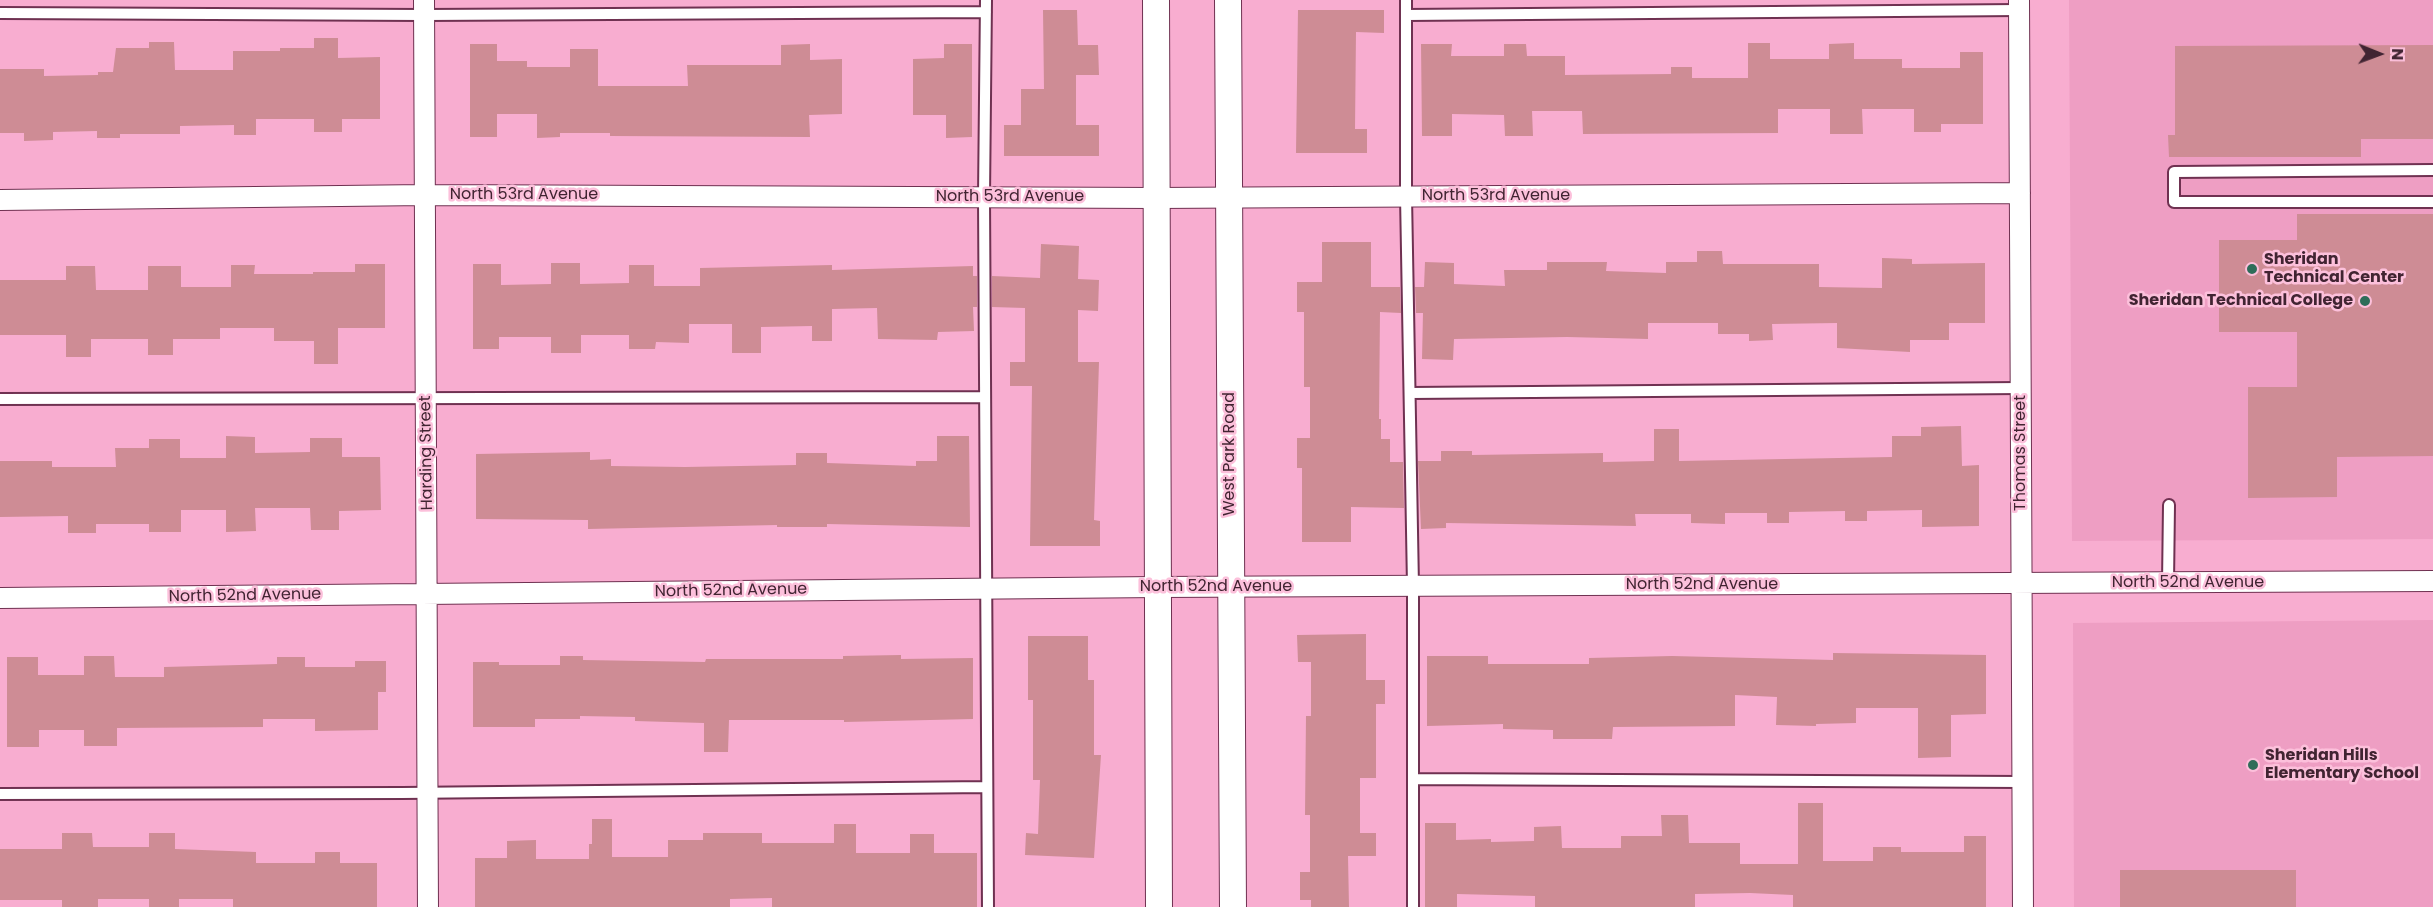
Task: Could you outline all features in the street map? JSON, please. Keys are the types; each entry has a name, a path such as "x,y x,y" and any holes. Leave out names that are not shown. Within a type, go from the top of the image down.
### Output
{"street":[{"path":"1156,0 1159,907"},
{"name":"West Park Road","path":"1228,0 1233,907"},
{"name":"Thomas Street","path":"2019,5 2023,907"},
{"name":"Harding Street","path":"424,8 428,907"},
{"name":"North 53rd Avenue","path":"0,200 425,195 1156,198 2020,193"},
{"name":"North 52nd Avenue","path":"0,598 1230,586 2433,581"}],"lane":[{"path":"986,0 984,197 988,907"},
{"path":"1406,0 1406,196 1413,586 1413,907"},
{"path":"1406,15 2019,5"},
{"path":"0,13 424,8 986,12"},
{"path":"2433,170 2174,171 2174,202 2433,202"},
{"path":"1410,393 2021,388"},
{"path":"0,399 986,397"},
{"path":"2168,583 2169,505"},
{"path":"1413,779 2023,782"},
{"path":"0,794 428,793 987,787"}],"shaded area":[{"name":"Sheridan Technical Center","path":"2069,0 2433,0 2433,539 2072,541"},
{"name":"Sheridan Hills Elementary School","path":"2433,620 2433,907 2074,907 2073,623"}],"building":[{"path":"1043,10 1077,10 1078,45 1098,45 1099,75 1076,75 1076,125 1099,125 1099,156 1004,156 1004,125 1021,125 1021,89 1044,89"},
{"path":"1298,10 1384,10 1384,33 1356,32 1355,129 1367,129 1367,153 1296,153"},
{"path":"314,38 338,38 338,58 380,57 380,119 342,119 342,132 314,132 314,119 256,119 256,135 234,135 234,125 180,126 180,134 120,134 120,138 97,138 97,131 53,132 53,140 24,141 24,133 0,133 0,69 44,69 44,76 98,75 98,72 113,72 116,48 149,48 149,42 174,42 175,70 233,70 233,51 314,48"},
{"path":"1748,43 1770,43 1770,59 1829,59 1829,44 1854,43 1854,59 1902,59 1902,68 1960,68 1960,52 1983,52 1983,124 1941,124 1941,132 1914,132 1914,109 1862,109 1863,134 1830,134 1830,109 1778,109 1778,133 1583,134 1582,111 1532,111 1533,136 1505,136 1504,115 1452,114 1452,136 1422,136 1421,44 1452,44 1451,56 1504,56 1504,44 1526,44 1527,56 1565,56 1565,75 1671,74 1671,67 1692,67 1692,78 1748,78"},
{"path":"470,44 497,44 497,61 527,61 527,67 570,67 570,49 598,49 598,86 688,86 687,65 781,65 781,45 810,44 810,60 842,59 842,114 809,115 810,137 610,136 610,133 560,133 560,137 537,138 537,114 497,114 497,137 470,137"},
{"path":"944,44 972,44 972,137 946,138 946,115 913,115 913,59 944,58"},
{"path":"2433,45 2433,139 2361,139 2361,157 2169,157 2168,135 2175,135 2175,46"},
{"name":"Sheridan Technical College","path":"2297,214 2433,214 2433,456 2337,457 2337,497 2248,498 2248,387 2297,387 2297,332 2219,332 2219,240 2297,240"},
{"path":"1322,242 1371,242 1371,287 1400,287 1401,313 1380,312 1379,419 1381,419 1381,439 1390,439 1390,462 1403,462 1404,508 1351,507 1351,542 1302,542 1302,468 1297,468 1297,438 1310,438 1310,387 1304,387 1304,312 1297,312 1297,282 1322,282"},
{"path":"1041,244 1079,246 1078,279 1099,280 1098,311 1078,310 1078,362 1099,362 1094,520 1100,521 1100,546 1030,546 1032,386 1010,386 1010,362 1025,362 1025,308 992,307 992,276 1040,278"},
{"path":"1697,251 1722,251 1723,264 1819,264 1819,287 1882,288 1882,258 1912,259 1912,264 1985,263 1985,323 1949,323 1949,340 1910,340 1910,352 1837,348 1837,323 1772,324 1773,340 1749,341 1749,334 1718,334 1718,323 1648,323 1648,339 1567,337 1454,339 1453,360 1422,359 1423,313 1416,313 1415,287 1424,287 1425,262 1454,263 1454,284 1505,286 1504,270 1547,270 1547,262 1607,262 1606,271 1666,273 1666,262 1697,262"},
{"path":"551,263 580,263 580,284 629,283 629,265 654,265 654,286 700,286 700,268 832,265 832,270 973,266 973,276 977,276 977,307 973,307 974,331 938,332 937,340 878,339 877,308 832,309 832,341 812,341 812,326 761,327 761,353 732,353 732,324 689,324 689,343 656,342 655,349 629,349 629,335 581,335 581,353 551,353 551,337 499,337 499,349 473,349 473,264 501,264 501,285 551,284"},
{"path":"355,264 385,264 385,328 338,328 338,364 314,364 314,341 274,341 274,328 220,328 220,339 173,339 173,355 148,355 148,339 91,339 91,357 66,357 66,335 0,335 0,280 66,280 66,266 95,266 96,290 148,290 148,266 181,266 181,287 231,287 231,265 255,265 254,274 313,274 313,272 355,272"},
{"path":"1961,426 1962,466 1979,465 1979,526 1922,527 1922,510 1867,511 1867,521 1845,521 1845,511 1789,512 1789,523 1767,523 1767,513 1725,513 1725,524 1691,523 1691,514 1635,514 1636,526 1446,523 1446,528 1421,529 1418,461 1441,461 1441,451 1472,451 1472,455 1603,453 1603,462 1654,461 1654,429 1679,429 1679,461 1892,457 1892,436 1921,436 1921,427"},
{"path":"226,436 255,437 255,453 310,452 310,438 342,438 342,457 380,457 381,510 339,511 339,530 311,530 310,508 255,508 256,531 226,532 226,510 181,510 181,532 149,532 149,524 96,524 96,533 68,533 68,516 0,517 0,461 52,461 52,467 116,467 115,448 149,448 149,439 180,439 180,458 226,458"},
{"path":"937,436 969,436 970,527 827,524 827,527 777,527 777,525 588,529 588,520 476,519 476,454 590,452 590,460 611,459 611,466 685,467 796,465 796,453 827,453 827,463 916,466 916,461 937,461"},
{"path":"1366,634 1366,680 1385,680 1385,704 1376,704 1376,778 1360,778 1360,833 1376,833 1376,856 1348,856 1349,907 1311,907 1311,900 1300,900 1300,872 1310,872 1310,815 1305,815 1306,716 1311,716 1311,662 1298,662 1297,635"},
{"path":"1028,636 1088,636 1088,680 1094,680 1094,755 1101,755 1094,858 1025,855 1026,833 1038,834 1040,780 1033,780 1033,700 1028,700"},
{"path":"1833,653 1986,655 1986,714 1951,715 1951,757 1918,758 1918,708 1856,708 1856,723 1816,724 1816,726 1776,725 1777,697 1735,695 1735,726 1613,727 1612,739 1553,739 1553,730 1503,729 1503,724 1427,726 1427,656 1488,656 1488,664 1589,664 1589,658 1672,656 1833,660"},
{"path":"901,655 901,659 973,658 973,719 844,722 844,720 729,720 728,752 704,752 704,723 635,721 635,717 580,716 580,719 535,719 535,727 473,727 473,662 499,662 499,665 560,665 560,656 583,656 583,660 705,662 706,659 843,659 843,656"},
{"path":"84,656 114,656 115,677 164,677 164,667 277,664 277,657 305,657 305,667 355,667 355,661 386,661 386,692 378,692 378,730 315,731 315,719 263,719 263,727 117,728 117,746 84,746 84,730 39,730 39,747 7,747 7,657 38,657 38,675 84,675"},
{"path":"1798,803 1823,803 1823,861 1873,861 1873,847 1901,847 1901,852 1964,852 1964,836 1986,836 1986,907 1793,907 1793,895 1750,893 1695,894 1695,907 1535,907 1535,896 1457,894 1457,907 1425,907 1425,823 1456,823 1456,840 1491,839 1491,842 1534,841 1534,827 1561,826 1562,848 1621,848 1621,836 1662,836 1661,815 1688,815 1689,843 1740,843 1740,864 1798,864"},
{"path":"592,819 612,819 612,857 668,857 668,840 703,840 703,833 762,833 762,843 834,843 834,824 856,824 856,853 910,853 910,834 934,834 934,853 977,853 977,907 772,907 772,898 730,899 730,907 475,907 475,858 507,858 507,841 536,840 536,859 589,859 589,844 592,844"},
{"path":"62,833 92,833 93,847 149,847 149,833 175,833 175,849 256,852 256,863 315,863 315,852 340,852 340,863 377,863 377,907 233,907 233,899 179,899 179,907 149,907 149,899 98,899 98,907 62,907 62,900 0,900 0,849 62,849"},
{"path":"2120,870 2296,870 2296,907 2120,907"}],"place":[{"name":"Sheridan Technical Center","path":"2252,269"},
{"name":"Sheridan Technical College","path":"2365,301"},
{"name":"Sheridan Hills Elementary School","path":"2253,765"}]}
